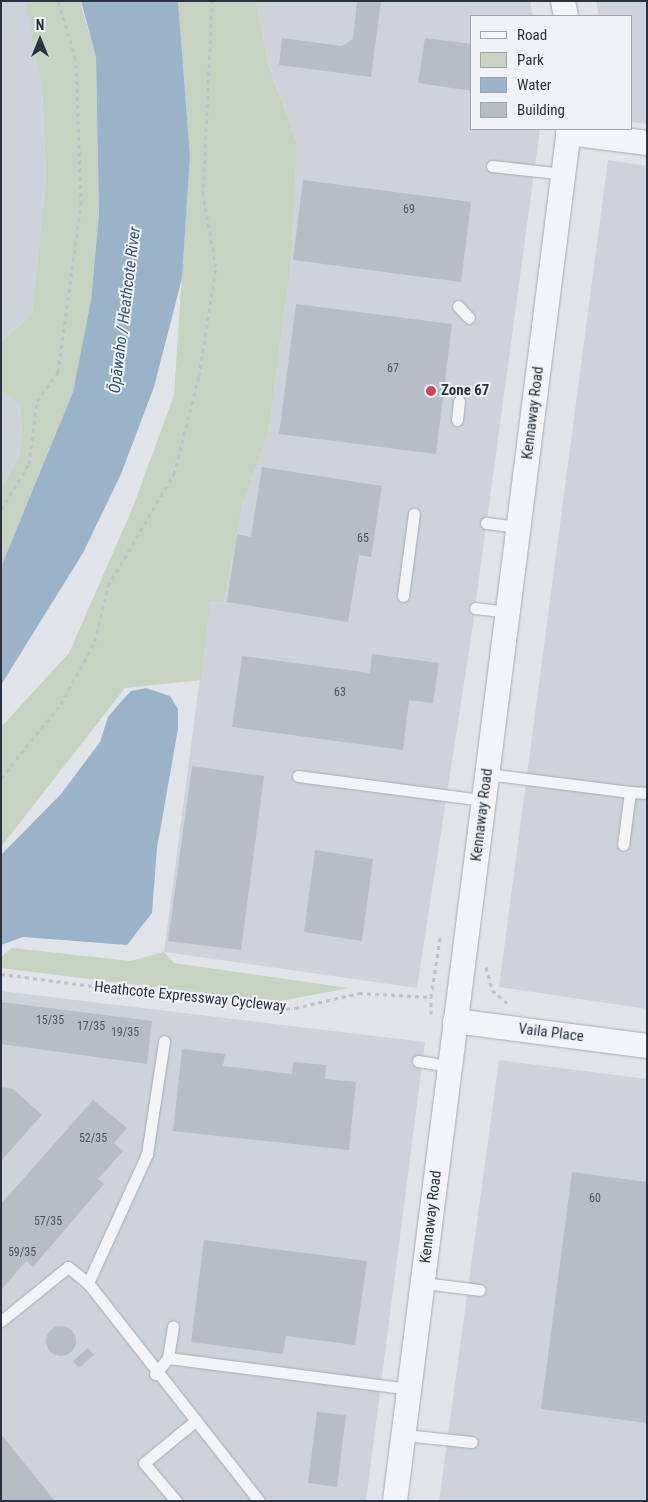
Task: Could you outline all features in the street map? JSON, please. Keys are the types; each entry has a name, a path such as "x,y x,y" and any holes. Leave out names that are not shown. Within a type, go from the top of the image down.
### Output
{"street":[{"path":"564,1 566,15"},
{"path":"569,131 647,143"},
{"name":"Kennaway Road","path":"395,1501 411,1389 455,1021 569,131"},
{"name":"Vaila Place","path":"455,1021 647,1046"}],"lane":[{"path":"492,166 564,174"},
{"path":"458,306 469,318"},
{"path":"457,420 459,401"},
{"path":"403,596 414,514"},
{"path":"486,523 519,527"},
{"path":"475,608 508,612"},
{"path":"487,774 647,793"},
{"path":"298,776 483,800"},
{"path":"623,845 630,792"},
{"path":"88,1283 148,1154 164,1041"},
{"path":"418,1061 450,1066"},
{"path":"1,1321 68,1267 88,1283 155,1374 259,1501"},
{"path":"423,1283 480,1290"},
{"path":"155,1374 168,1358 173,1326"},
{"path":"168,1358 411,1389"},
{"path":"176,1501 144,1462 194,1422"},
{"path":"404,1435 472,1442"}],"path":[{"path":"1,509 29,464 38,401 58,372 81,204 76,59 58,1"},
{"path":"1,778 61,704 95,641 108,586 174,474 199,376 216,267 203,195 212,1"},
{"path":"430,1020 431,997 441,933"},
{"path":"478,966 490,968 492,990 499,998 517,1005"},
{"name":"Heathcote Expressway Cycleway","path":"1,974 270,1008 294,1008 359,993 431,997"}],"shaded area":[{"path":"1,1 25,1 31,20 42,87 46,177 32,314 1,342"},
{"path":"256,1 530,1 533,15 470,15 470,130 540,130 471,638 417,988 164,952 210,600 224,601 242,506 268,434 291,263 297,143 269,65"},
{"path":"596,1 647,1 647,124 633,122 633,15 599,15"},
{"path":"608,160 647,166 647,1009 499,987"},
{"path":"1,390 19,403 22,429 19,457 1,488"},
{"path":"1,991 425,1042 366,1501 1,1501"},
{"path":"499,1060 647,1079 647,1501 439,1501"}],"green space":[{"path":"25,1 80,1 96,57 99,214 91,300 73,392 1,567 1,488 19,457 22,429 19,403 1,390 1,342 32,314 46,177 42,87"},
{"path":"178,1 256,1 269,66 297,143 291,263 268,434 242,506 224,601 210,601 201,680 125,688 1,847 1,727 69,653 133,507 174,395 190,156"},
{"path":"12,948 130,961 164,952 174,963 349,988 275,1002 1,968 1,957"}],"water":[{"name":"Ōpāwaho / Heathcote River","path":"81,1 178,1 190,156 182,278 154,387 121,474 83,553 1,685 1,567 73,392 91,300 99,214 96,57"},
{"path":"146,688 170,696 178,709 178,729 157,848 152,913 127,945 23,937 1,945 1,855 61,794 100,742 108,717 119,704 131,691"}],"building":[{"path":"357,1 381,1 371,77 279,65 282,38 342,46 353,39"},
{"path":"425,38 470,44 470,91 418,83"},
{"path":"303,180 471,202 461,282 293,260"},
{"path":"296,304 452,324 436,454 279,434"},
{"path":"262,467 382,486 371,557 359,555 348,622 227,602 237,534 251,537"},
{"path":"372,654 439,663 433,703 409,700 403,750 232,727 242,656 370,673"},
{"path":"192,766 264,776 241,950 168,941"},
{"path":"315,850 373,859 362,941 304,932"},
{"path":"1,1002 152,1021 147,1064 1,1044"},
{"path":"182,1049 225,1054 223,1066 292,1074 293,1062 326,1065 325,1079 356,1082 349,1150 173,1131"},
{"path":"1,1087 13,1089 42,1115 1,1161"},
{"path":"93,1100 127,1128 114,1143 123,1151 98,1179 104,1184 33,1267 26,1261 1,1290 1,1204"},
{"path":"572,1172 647,1182 647,1423 541,1409"},
{"path":"204,1240 367,1261 355,1345 286,1336 283,1354 191,1342"},
{"path":"61,1326 72,1330 76,1341 72,1352 61,1356 50,1352 46,1341 50,1330"},
{"path":"88,1348 94,1355 79,1368 73,1361"},
{"path":"317,1412 346,1415 337,1487 308,1483"},
{"path":"1,1434 55,1501 1,1501"}],"place":[{"name":"Zone 67","path":"431,391"}]}
